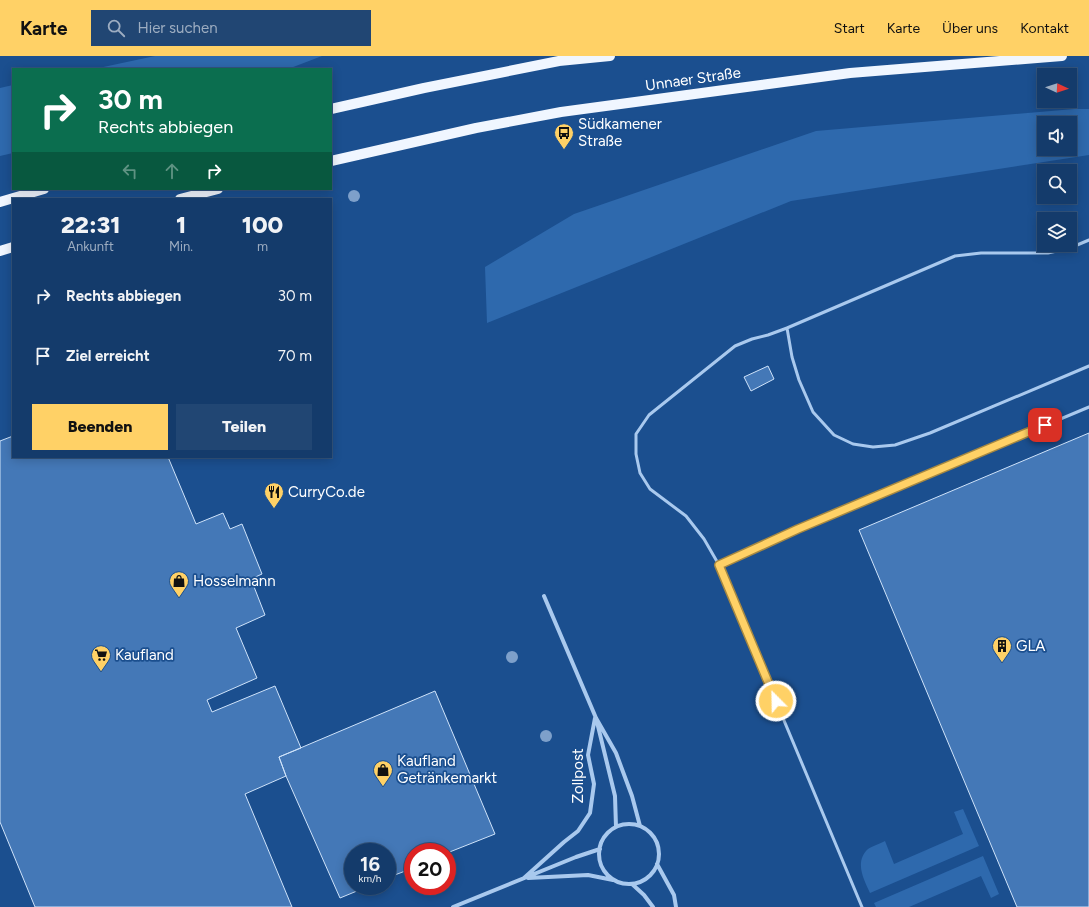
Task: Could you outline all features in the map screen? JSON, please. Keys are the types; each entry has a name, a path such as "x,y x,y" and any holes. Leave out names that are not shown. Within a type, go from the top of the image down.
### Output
{"main road":[{"path":"332,109 424,88 559,61 610,56"},
{"name":"Unnaer Straße","path":"332,161 476,128 561,112 850,73 1062,56"},
{"path":"14,198 41,190"},
{"path":"184,198 214,190"},
{"path":"0,202 12,198"},
{"path":"0,251 12,247"}],"street":[{"name":"Zollpost","path":"544,596 596,718 616,753 632,796 640,826"},
{"name":"Zollpost","path":"596,718 615,796 616,827"},
{"name":"Zollpost","path":"524,878 578,831 590,813 594,784 588,755 596,718"},
{"path":"626,824 640,826 650,833 656,841 658,854 657,864 652,873 640,882 624,884 606,874 601,866 599,855 601,843 606,834 616,827 626,824"},
{"name":"Zollpost","path":"453,907 576,857 600,849"},
{"path":"657,864 674,895 676,907"},
{"name":"Zollpost","path":"524,878 588,874 615,880"},
{"path":"632,884 644,895 653,907"}],"lane":[{"path":"862,907 719,565 704,539 686,516 650,489 640,472 636,454 636,434 649,414 735,346 752,339 768,336 955,256 980,253 1048,253 1070,248 1089,240"},
{"path":"787,328 792,357 799,380 812,412 834,435 853,444 873,447 895,445 930,432 1089,366"},
{"path":"719,565 798,529 1089,406"}],"shaded area":[{"path":"155,56 322,56 291,68 99,68"},
{"path":"12,85 12,153 0,156 0,88"},
{"path":"1074,109 1089,109 1089,155 791,201 487,323 485,267 574,214 816,131"},
{"path":"963,809 979,846 870,893 863,877 861,865 864,854 868,849 885,841 894,864 963,834 954,812"},
{"path":"983,856 999,894 991,898 981,876 909,907 876,907 874,903"}],"building":[{"path":"768,366 774,379 751,391 744,377"},
{"name":"GLA","path":"1089,433 1089,907 1017,907 859,530"},
{"path":"12,436 12,458 168,458 196,524 223,513 230,529 242,524 262,574 251,579 265,615 236,628 257,678 207,700 212,712 275,686 301,748 279,757 286,776 245,794 292,907 35,907 0,822 0,441"},
{"name":"Kaufland Getränkemarkt","path":"435,691 495,834 456,849 456,843 404,843 404,871 396,875 396,843 344,843 344,895 347,895 340,898 279,757"}],"place":[{"name":"Südkamener Straße","path":"564,150"},
{"name":"CurryCo.de","path":"274,509"},
{"name":"Hosselmann","path":"179,598"},
{"name":"GLA","path":"1002,663"},
{"name":"Kaufland","path":"101,672"},
{"name":"Kaufland Getränkemarkt","path":"383,787"}],"route":[{"path":"776,701 719,565 798,529 1045,425"}]}
